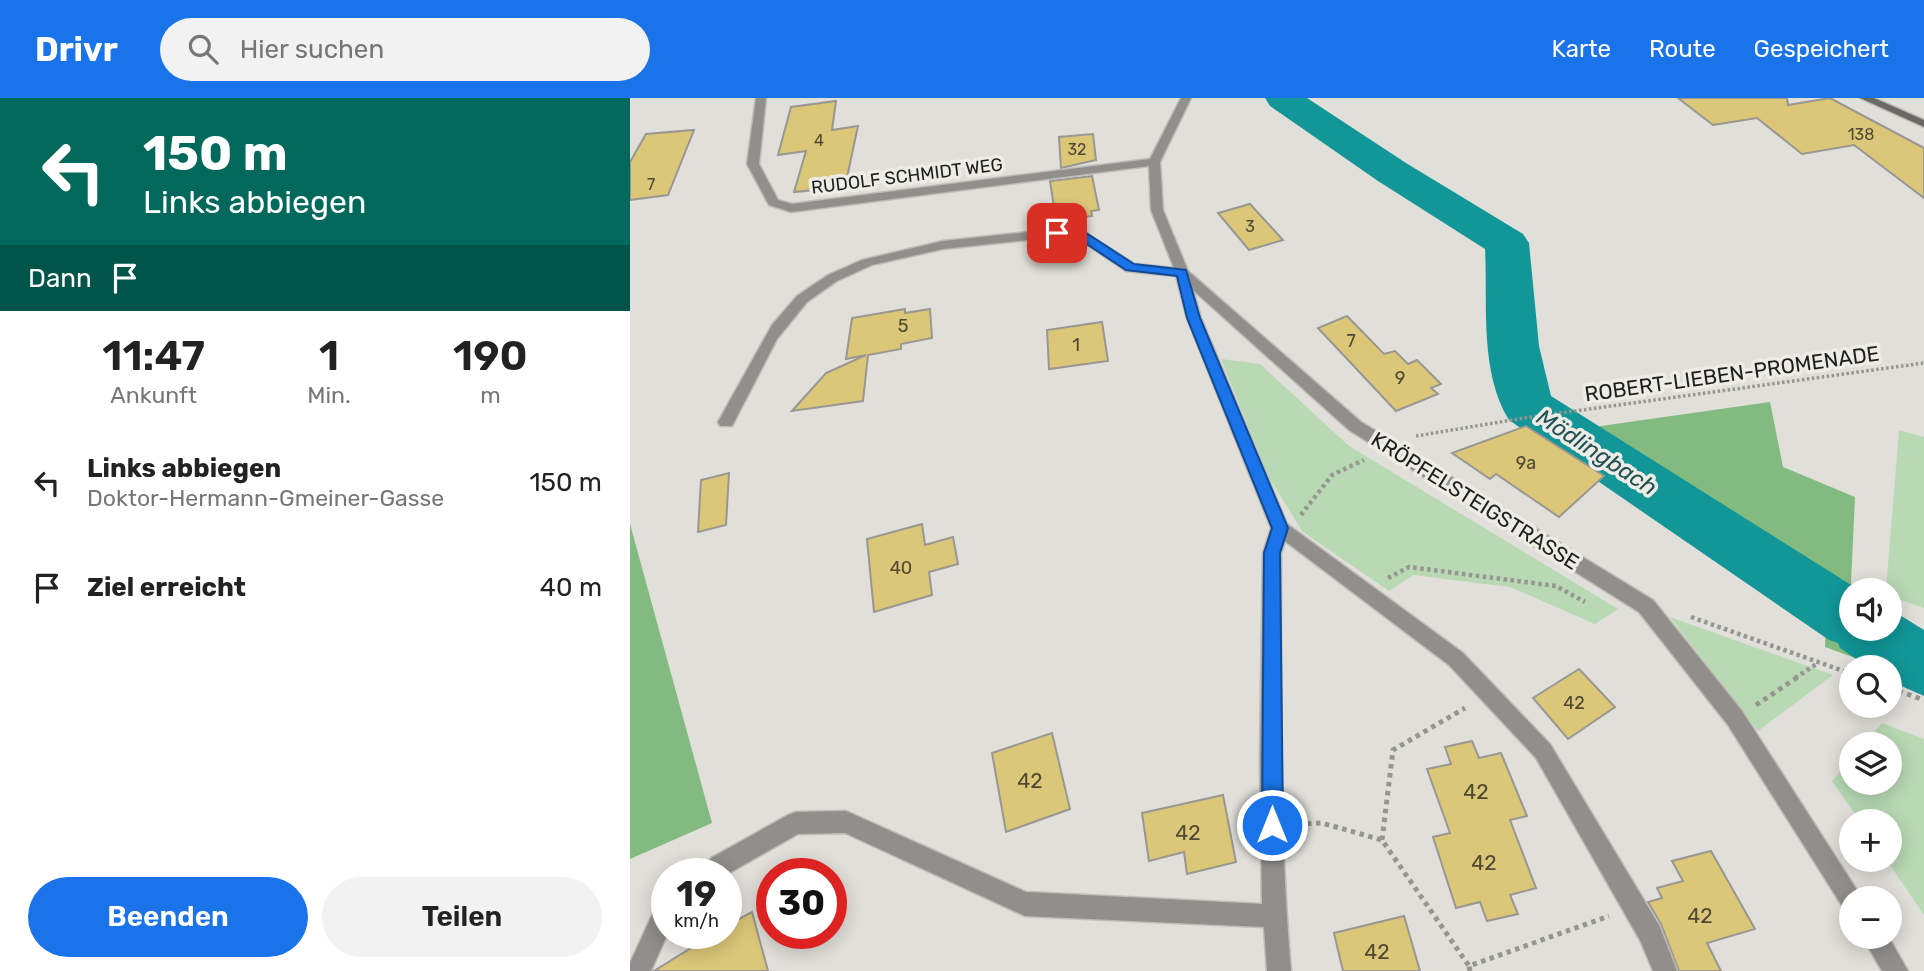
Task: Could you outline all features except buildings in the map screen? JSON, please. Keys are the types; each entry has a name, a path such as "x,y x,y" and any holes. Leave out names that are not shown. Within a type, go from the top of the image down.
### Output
{"main road":[{"path":"1865,98 1924,124"}],"street":[{"name":"RUDOLF SCHMIDT WEG","path":"761,98 753,164 774,202 791,208 1154,162"},
{"path":"1154,162 1186,98"},
{"name":"KRÖPFELSTEIGSTRASSE","path":"1154,162 1157,210 1182,273 1355,426 1374,449 1646,606 1735,718 1842,886"},
{"path":"726,422 778,327 804,297 865,264 902,252 1057,233 1082,236 1130,268 1182,273 1194,318 1280,528 1456,659 1543,751 1650,934 1665,971"},
{"path":"1279,971 1274,916 1272,825 1272,553 1280,528"},
{"path":"737,858 796,823 846,822 1025,904 1274,916"},
{"path":"639,971 651,944"},
{"path":"1882,949 1896,971"}],"path":[{"name":"ROBERT-LIEBEN-PROMENADE","path":"1280,528 1303,514 1332,475 1374,449 1524,418 1924,363"},
{"path":"1364,590 1409,567 1556,586 1591,605"},
{"path":"1646,606 1667,608 1839,670"},
{"path":"1735,718 1819,663"},
{"path":"1902,692 1924,700"},
{"path":"1382,840 1393,750 1490,694"},
{"path":"1272,825 1322,823 1382,840 1470,969 1634,906"}],"green space":[{"path":"1221,359 1260,364 1349,446 1618,609 1595,624 1510,587 1413,575 1389,591 1303,532 1269,478"},
{"path":"1770,402 1783,467 1855,497 1851,578 1839,578 1839,641 1902,641 1902,623 1924,640 1924,682 1902,674 1902,655 1847,655 1825,647 1827,588 1587,428"},
{"path":"1899,430 1924,437 1924,608 1902,600 1902,578 1887,578"},
{"path":"630,524 712,823 630,859"},
{"path":"1670,617 1833,675 1758,731"},
{"path":"1882,723 1924,739 1924,915 1895,872 1902,872 1902,809 1852,809 1842,795 1902,795 1902,732 1874,732"},
{"path":"1839,773 1839,791 1832,781"}],"waterway":[{"name":"Mödlingbach","path":"1283,98 1392,172 1507,243 1514,346 1528,407 1839,611"},
{"name":"Mödlingbach","path":"1885,641 1924,666"}],"route":[{"path":"1057,233 1082,236 1130,268 1182,273 1194,318 1280,528 1272,553 1272,825"}]}
